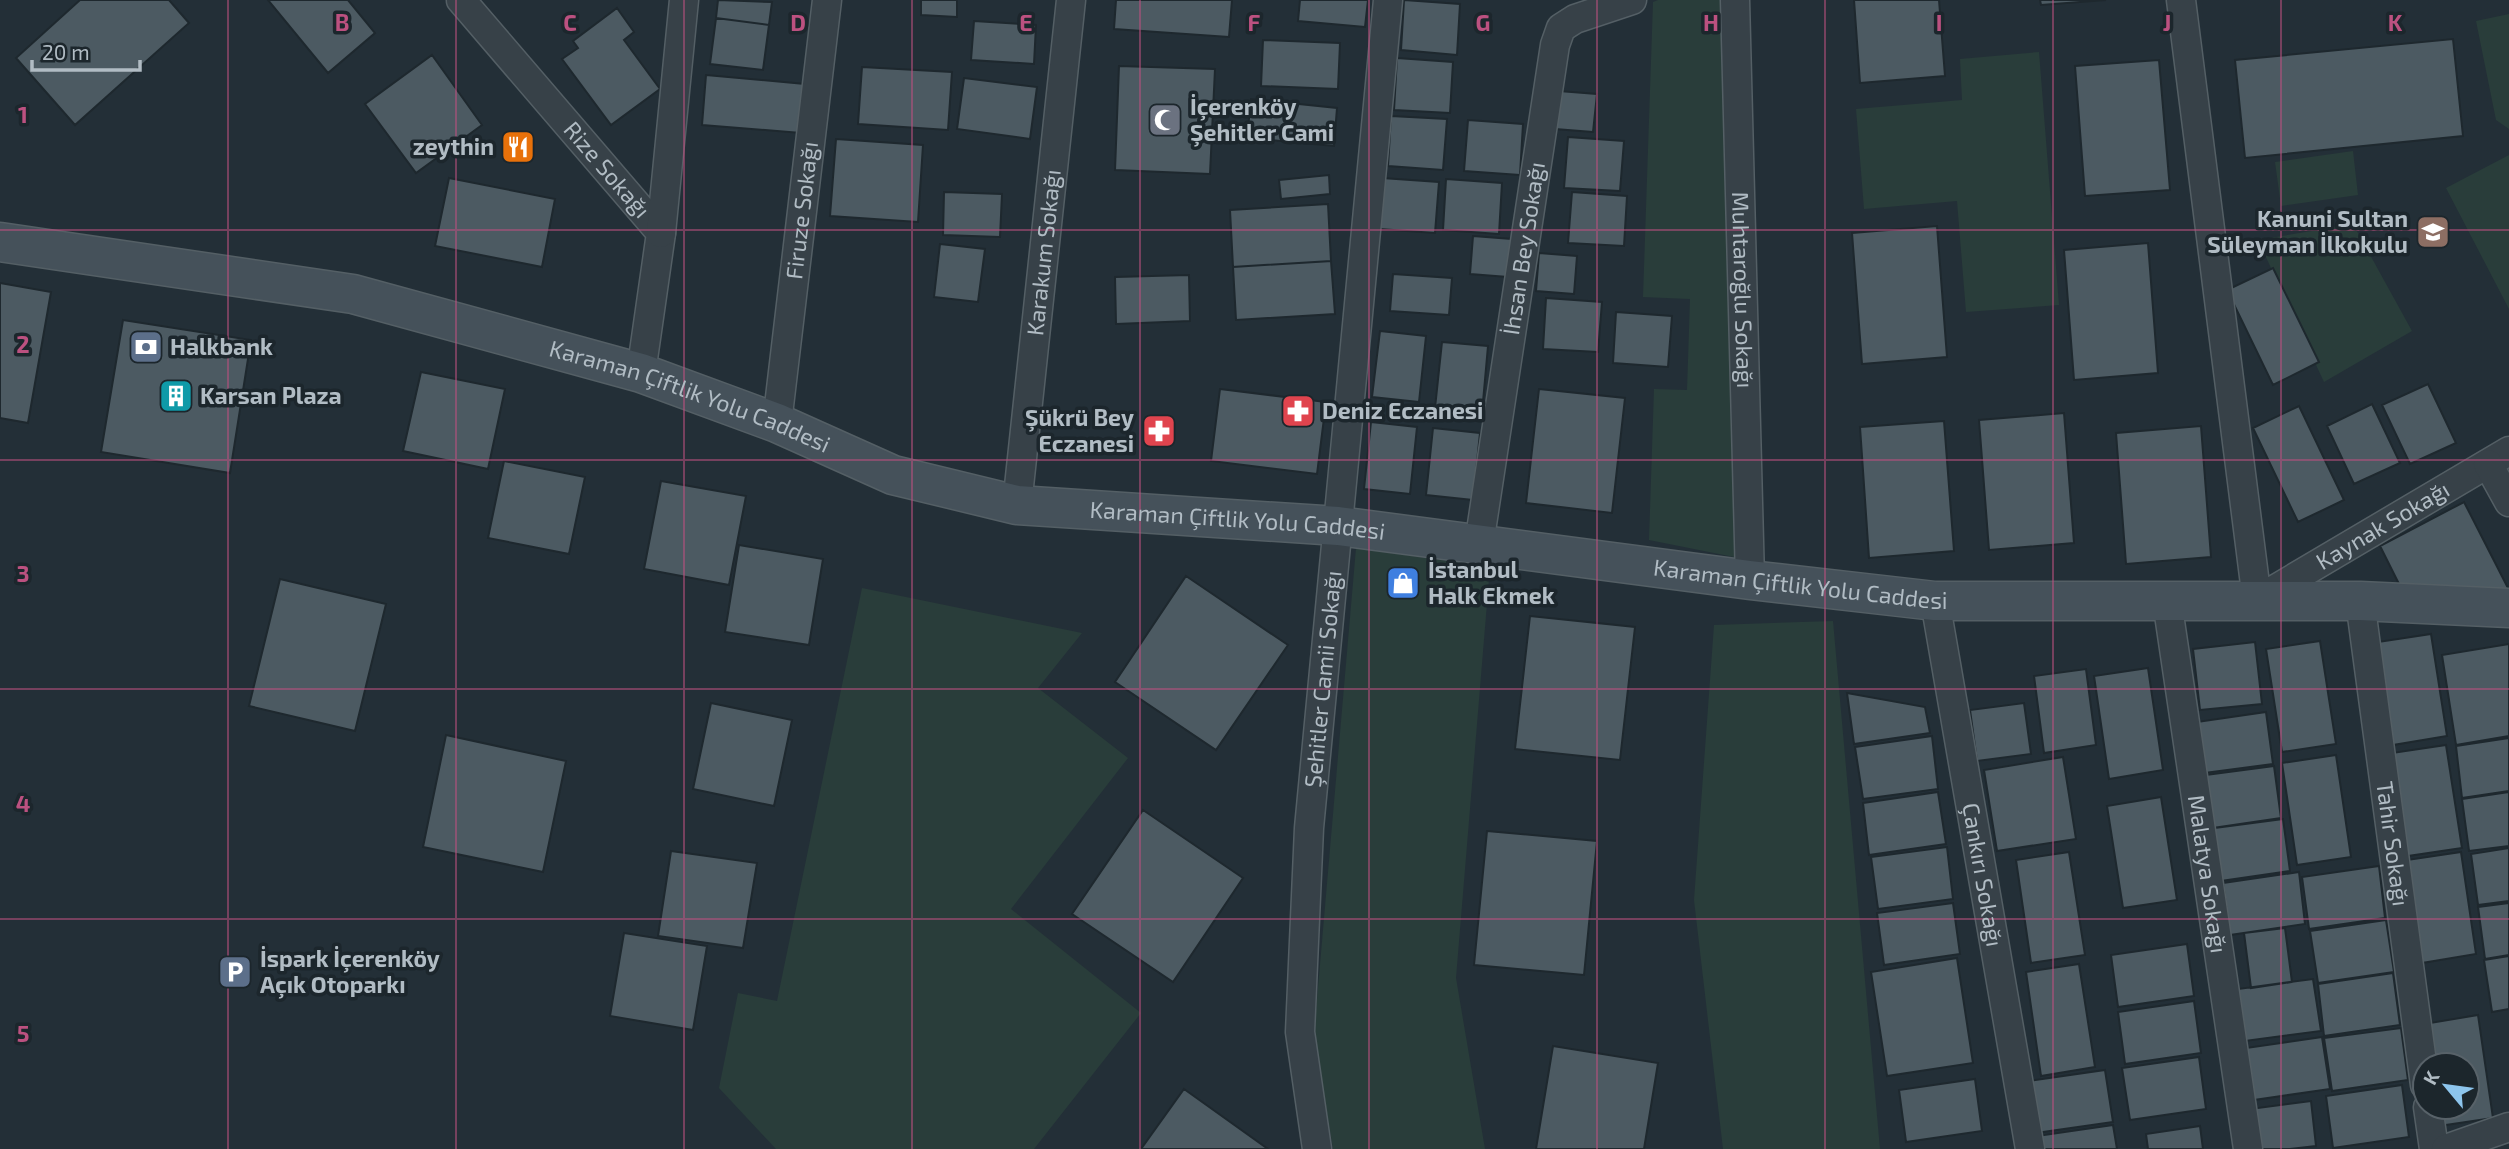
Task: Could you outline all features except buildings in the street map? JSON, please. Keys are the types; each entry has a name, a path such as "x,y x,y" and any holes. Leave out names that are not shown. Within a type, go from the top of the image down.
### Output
{"street":[{"name":"Rize Sokağı","path":"461,0 661,233 641,373"},
{"path":"661,233 684,0"},
{"name":"Firuze Sokağı","path":"777,424 827,0"},
{"name":"Karakum Sokağı","path":"1017,505 1071,0"},
{"name":"Şehitler Camii Sokağı","path":"1317,1149 1300,1032 1309,828 1388,0"},
{"name":"İhsan Bey Sokağı","path":"1479,544 1555,45 1561,28 1575,19 1632,0"},
{"name":"Muhtaroğlu Sokağı","path":"1735,0 1750,580"},
{"path":"2181,0 2257,600"},
{"name":"Karaman Çiftlik Yolu Caddesi","path":"0,242 353,294 641,373 777,424 892,475 1017,505 1338,526 1750,580 1935,601 2360,601 2509,608"},
{"path":"2498,457 2509,502"},
{"name":"Kaynak Sokağı","path":"2257,600 2498,457"},
{"name":"Çankırı Sokağı","path":"1935,601 2030,1149"},
{"name":"Malatya Sokağı","path":"2167,601 2248,1149"},
{"name":"Tahir Sokağı","path":"2360,601 2420,1051"},
{"path":"2430,1121 2434,1149"},
{"path":"2446,1149 2509,1128"}],"green space":[{"path":"1736,0 1764,563 1649,540 1654,389 1687,390 1690,299 1643,297 1653,2"},
{"path":"2509,14 2509,129 2496,120 2476,21"},
{"path":"2039,52 2059,305 1966,312 1957,201 1864,209 1856,109 1962,100 1960,59"},
{"path":"2353,151 2358,195 2281,206 2275,162"},
{"path":"2509,155 2509,309 2446,188"},
{"path":"2353,224 2412,331 2324,382 2258,240"},
{"path":"1356,548 1490,567 1456,978 1485,1149 1333,1149 1314,1034"},
{"path":"862,588 1082,633 1038,688 1128,758 1011,909 1141,1013 1034,1149 776,1149 719,1088 738,993 777,1001"},
{"path":"1833,621 1880,1149 1723,1149 1694,900 1714,625"}],"place":[{"name":"İçerenköy Şehitler Cami","path":"1165,120"},
{"name":"zeythin","path":"518,147"},
{"name":"Kanuni Sultan Süleyman İlkokulu","path":"2433,232"},
{"name":"Halkbank","path":"146,347"},
{"name":"Karsan Plaza","path":"176,396"},
{"name":"Deniz Eczanesi","path":"1298,411"},
{"name":"Şükrü Bey Eczanesi","path":"1159,431"},
{"name":"İstanbul Halk Ekmek","path":"1403,583"},
{"name":"İspark İçerenköy Açık Otoparkı","path":"235,972"}]}
